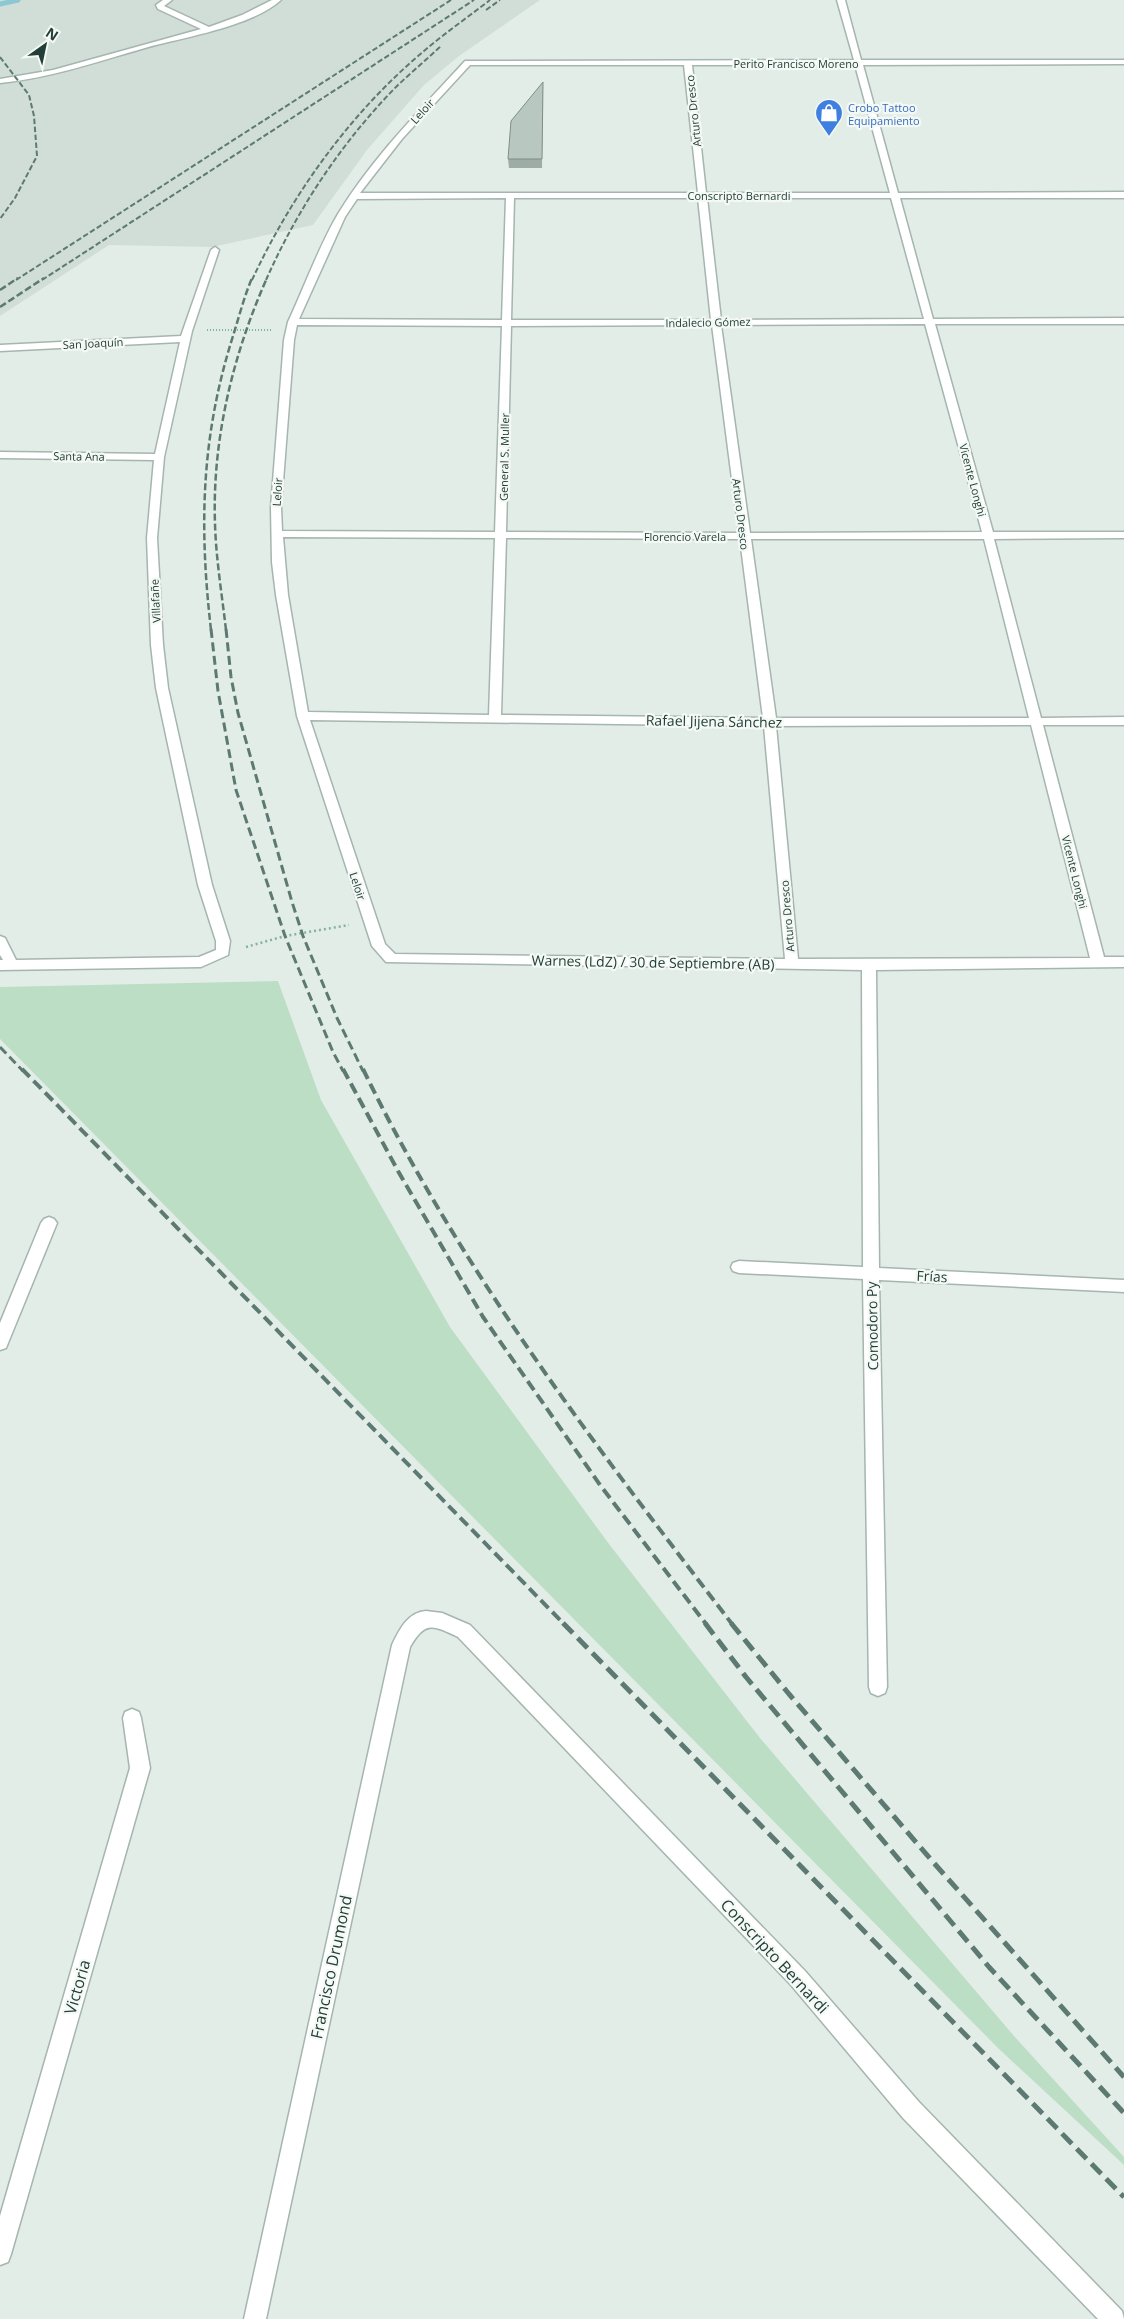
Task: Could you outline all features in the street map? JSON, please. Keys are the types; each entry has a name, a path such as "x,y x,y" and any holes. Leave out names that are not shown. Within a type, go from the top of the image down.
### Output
{"street":[{"path":"168,0 160,5 161,7 209,30"},
{"path":"0,81 49,74 209,30 243,18 277,0"},
{"name":"Vicente Longhi","path":"841,0 988,535 1098,962"},
{"name":"Perito Francisco Moreno","path":"468,63 858,64 1124,62"},
{"name":"Leloir","path":"391,959 379,946 370,922 303,716 282,595 277,534 277,488 289,340 293,322 341,217 354,196 399,137 462,67 468,63"},
{"name":"Arturo Dresco","path":"688,63 716,321 770,722 792,964"},
{"name":"Conscripto Bernardi","path":"354,196 1124,195"},
{"name":"General S. Muller","path":"495,718 502,536 510,196"},
{"name":"Villafañe","path":"215,250 186,335 159,457 152,538 157,645 162,688 205,885 223,941 223,952"},
{"name":"Indalecio Gómez","path":"293,322 508,324 716,321 1124,321"},
{"name":"San Joaquín","path":"0,348 186,335"},
{"name":"Santa Ana","path":"0,455 159,457"},
{"name":"Florencio Varela","path":"277,534 502,536 1124,535"},
{"name":"Rafael Jijena Sánchez","path":"303,716 770,722 1124,721"},
{"path":"0,941 6,965 201,962 223,952"},
{"name":"Warnes (LdZ) / 30 de Septiembre (AB)","path":"391,959 869,965 1124,962"},
{"name":"Comodoro Py","path":"869,965 871,1273 878,1687"},
{"path":"0,1343 49,1223"},
{"name":"Frías","path":"739,1267 1124,1286"},
{"name":"Conscripto Bernardi","path":"419,1620 442,1620 464,1631 798,1978 911,2110 1114,2319"},
{"name":"Francisco Drumond","path":"255,2319 401,1645 412,1627 419,1620"},
{"name":"Victoria","path":"0,2254 140,1768 132,1718"}],"path":[{"path":"186,335 273,330 293,322"},
{"path":"223,952 285,936 370,922"}],"shaded area":[{"path":"0,0 540,0 459,56 424,85 367,150 313,225 212,247 109,245 0,316"}],"green space":[{"path":"278,981 321,1100 450,1327 609,1544 760,1738 1014,2036 1124,2157 1124,2165 999,2049 0,1039 0,987"}],"building":[{"path":"543,82 542,159 508,159 511,121"}],"waterway":[{"path":"0,4 18,0"}],"railway":[{"path":"16,280 451,0"},
{"path":"42,280 474,0"},
{"path":"252,280 285,217 326,156 348,128 397,75 432,44 490,0"},
{"path":"486,10 500,0"},
{"path":"266,280 291,229 321,179 355,133 393,90 441,46"},
{"path":"0,57 29,95 34,116 37,156 15,198 0,219"},
{"path":"0,290 18,278"},
{"path":"0,307 44,278"},
{"path":"211,630 207,592 204,518 209,446 222,373 246,292 252,278"},
{"path":"226,630 215,524 217,461 221,429 235,367 244,337 267,278"},
{"path":"211,629 218,691 236,790 285,936 333,1052 343,1071"},
{"path":"226,629 231,677 238,713 292,902 303,936 337,1018 363,1071"},
{"path":"0,1047 23,1071"},
{"path":"22,1069 564,1624"},
{"path":"343,1069 398,1171 483,1317 600,1485 706,1624"},
{"path":"363,1069 401,1143 487,1287 581,1424 732,1624"},
{"path":"563,1623 1124,2197"},
{"path":"705,1623 746,1677 989,1967 1124,2113"},
{"path":"731,1623 789,1694 933,1862 1124,2077"}],"place":[{"name":"Crobo Tattoo Equipamiento","path":"829,137"}]}
